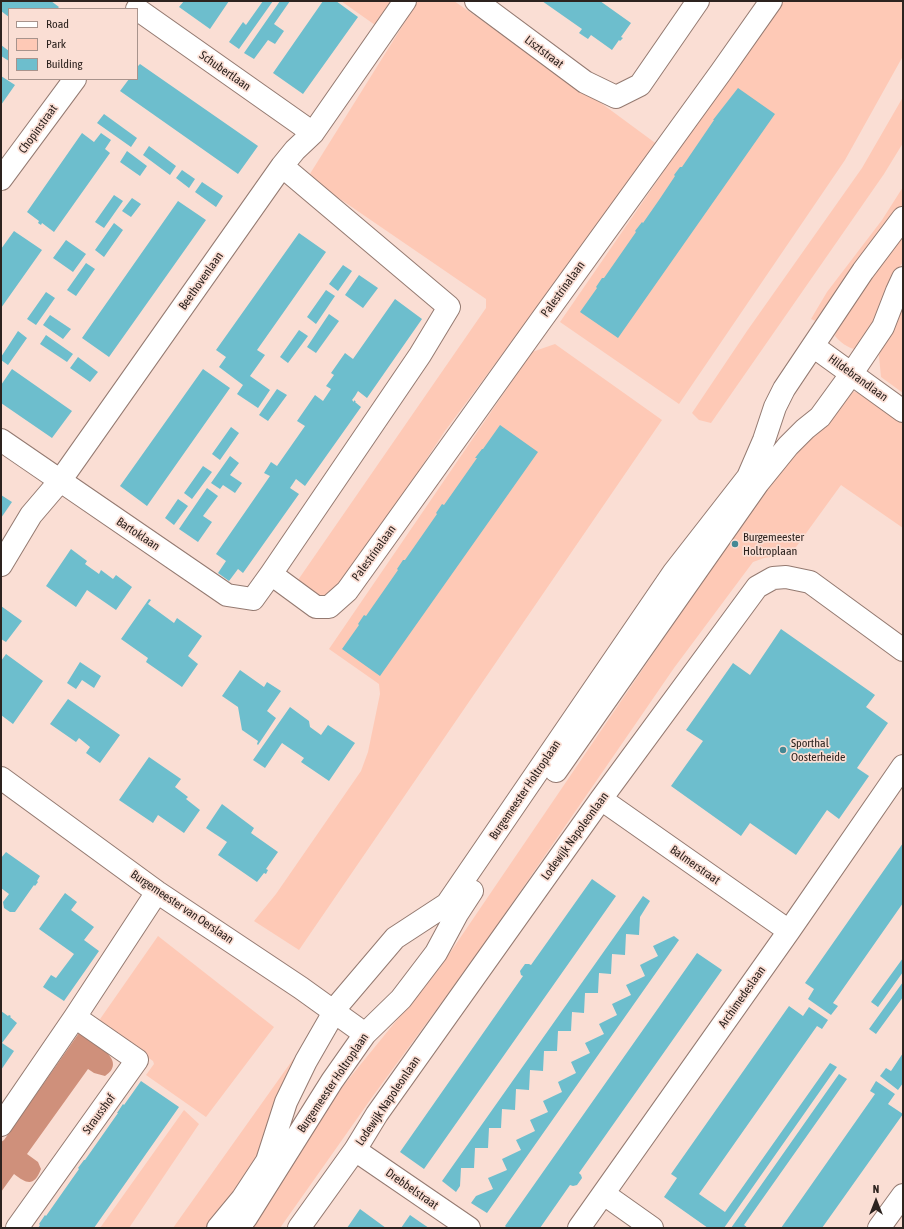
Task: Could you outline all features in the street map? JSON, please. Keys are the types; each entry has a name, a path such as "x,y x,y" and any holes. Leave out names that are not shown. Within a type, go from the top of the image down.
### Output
{"street":[{"name":"Beethovenlaan","path":"1,565 31,515 60,481 282,166 295,150 313,133 405,1"},
{"name":"Lisztstraat","path":"476,1 585,82 616,97 640,86 698,1"},
{"name":"Palestrinalaan","path":"271,574 316,607 329,607 347,591 771,1"},
{"name":"Schubertlaan","path":"138,11 313,133"},
{"name":"Chopinstraat","path":"1,179 74,80"},
{"path":"271,574 420,355 449,307 282,166"},
{"name":"Burgemeester Holtroplaan","path":"218,1228 242,1199 267,1161 286,1102 333,1011 395,938 447,904 674,572 748,477 764,440 775,406 784,389 863,271 903,218"},
{"name":"Burgemeester Holtroplaan","path":"238,1228 246,1218 332,1081 365,1034 401,1000 436,953 457,914 484,872 758,483 788,446 820,417 852,373 883,327 896,291 903,278"},
{"name":"Hildebrandlaan","path":"813,346 903,411"},
{"name":"Bartoklaan","path":"1,440 227,595 253,599 271,574"},
{"name":"Lodewijk Napoleonlaan","path":"299,1228 355,1150 377,1114 601,800 757,587 773,578 786,577 810,582 903,650"},
{"name":"Archimedeslaan","path":"579,1228 903,766"},
{"name":"Burgemeester van Oerslaan","path":"1,778 157,892 301,988 365,1034"},
{"name":"Balmerstraat","path":"601,800 788,931"},
{"path":"1,1125 76,1017 157,892"},
{"name":"Strausshof","path":"17,1228 137,1060 76,1017"},
{"name":"Drebbelstraat","path":"355,1150 469,1228"},
{"path":"604,1194 652,1228"},
{"path":"879,1228 903,1195"}],"green space":[{"path":"341,1 391,1 375,25"},
{"path":"418,1 454,1 601,103 658,145 445,431 331,599 323,603 300,587 298,580 486,308 486,299 308,177"},
{"path":"782,1 903,1 903,56 845,160 679,404 560,322"},
{"path":"903,97 903,143 884,174 711,423 699,420 692,413 747,331 862,168"},
{"path":"903,187 903,206 895,213 818,322 811,319 827,292 882,220"},
{"path":"903,229 903,262 896,272 877,320 861,344 855,349 850,347 835,336 836,329"},
{"path":"903,297 903,393 881,377 878,346"},
{"path":"555,344 662,420 299,950 254,921 276,894 361,771 368,752 380,694 379,684 329,649 532,352"},
{"path":"850,390 858,393 903,423 903,528 841,485 791,554 764,558 753,562 674,668 480,950 373,1096 280,1228 250,1228 325,1108 441,966 774,476"},
{"path":"158,936 274,1027 206,1117 146,1075 154,1064 153,1061 98,1022"},
{"path":"294,1058 293,1073 270,1115 263,1150 210,1228 173,1228"},
{"path":"184,1110 199,1124 129,1228 100,1228"}],"shaded area":[{"path":"79,1033 99,1046 111,1057 113,1064 112,1070 105,1076 94,1073 88,1069 27,1154 38,1162 41,1169 36,1179 26,1182 14,1174 1,1192 1,1142 4,1140"}],"building":[{"path":"1,1 51,1 59,7 8,8 8,16 1,11"},
{"path":"184,1 229,1 210,29 179,7"},
{"path":"263,1 273,1 239,49 229,42 243,22 246,25"},
{"path":"280,1 290,1 274,24 284,31 275,44 268,40 254,59 244,53"},
{"path":"323,1 336,1 358,17 303,94 273,73"},
{"path":"542,1 600,1 631,23 621,37 623,38 620,41 619,40 612,50 591,35 588,39 579,33 582,29"},
{"path":"1,45 8,50 8,60 1,56"},
{"path":"140,64 258,146 238,174 120,91 128,80 138,80 138,66"},
{"path":"1,76 15,85 1,105"},
{"path":"738,88 775,114 618,338 580,312 597,288 596,287 602,278 604,278 636,232 635,231 642,222 643,223 659,200 675,176 674,175 680,167 682,167 713,120"},
{"path":"104,114 137,138 131,147 97,123"},
{"path":"82,133 94,142 101,133 111,140 105,149 110,153 54,232 42,223 41,225 38,223 39,221 27,212"},
{"path":"149,146 176,166 170,175 143,155"},
{"path":"127,151 147,166 140,176 120,162"},
{"path":"182,170 195,179 189,188 176,178"},
{"path":"202,182 223,196 216,207 195,192"},
{"path":"114,195 123,201 104,228 95,222"},
{"path":"132,198 141,204 131,217 122,211"},
{"path":"178,201 206,220 109,357 82,338"},
{"path":"114,223 123,230 104,257 95,250"},
{"path":"14,231 42,250 1,308 1,249"},
{"path":"299,233 326,252 257,350 265,355 250,376 270,390 258,408 237,394 243,385 219,367 226,357 216,350"},
{"path":"66,240 86,254 73,272 53,258"},
{"path":"86,263 95,269 76,296 67,290"},
{"path":"343,265 352,271 338,291 329,284"},
{"path":"359,275 378,288 363,308 345,295"},
{"path":"326,290 335,296 316,324 307,317"},
{"path":"46,292 55,298 36,325 27,319"},
{"path":"395,299 422,319 367,398 358,391 352,400 354,402 354,400 361,407 305,486 296,479 290,488 299,494 243,573 238,569 229,581 218,573 226,561 216,554 270,476 264,473 271,462 277,466 305,426 297,421 315,395 323,401 331,389 326,386 334,375 331,373 345,353 353,359"},
{"path":"329,314 339,321 316,353 307,347"},
{"path":"50,315 71,329 63,339 43,325"},
{"path":"299,330 308,336 288,363 280,357"},
{"path":"18,331 27,338 8,365 1,360 1,357"},
{"path":"46,335 73,354 67,362 40,344"},
{"path":"78,357 98,372 90,382 70,368"},
{"path":"12,369 72,411 52,438 1,403 1,385"},
{"path":"203,369 230,388 147,506 120,486"},
{"path":"277,389 287,395 268,421 259,415"},
{"path":"500,425 538,452 380,676 342,649 359,625 358,624 364,615 366,616 398,570 397,569 403,560 405,560 437,514 436,513 442,504 444,505 477,458 475,458"},
{"path":"231,427 239,433 220,460 212,454"},
{"path":"230,456 239,463 230,475 242,483 235,493 223,485 220,489 211,483"},
{"path":"203,466 212,472 192,499 184,493"},
{"path":"207,488 218,496 203,516 212,522 198,542 179,529"},
{"path":"1,495 12,502 1,518"},
{"path":"178,499 188,506 174,525 165,518"},
{"path":"71,549 87,561 85,564 99,574 101,570 113,579 116,575 132,587 116,610 87,590 76,607 46,586"},
{"path":"149,599 151,600 148,604 174,623 177,618 202,636 188,656 198,664 182,687 146,662 148,658 121,639"},
{"path":"1,606 22,621 6,642 1,639"},
{"name":"Sporthal Oosterheide","path":"781,629 875,695 866,707 888,723 857,768 869,776 839,819 827,810 796,855 750,823 741,836 671,786 703,741 686,730 733,663 750,675"},
{"path":"6,654 43,681 13,724 1,715 1,661"},
{"path":"80,662 101,676 94,688 82,680 76,689 67,683"},
{"path":"240,670 264,687 267,682 281,691 267,711 276,718 258,745 258,741 242,730 238,707 222,696"},
{"path":"68,699 120,735 100,763 86,753 90,747 79,738 76,742 50,724"},
{"path":"290,707 309,721 310,727 321,735 328,725 355,743 329,781 301,762 304,758 282,743 265,768 253,760"},
{"path":"149,757 181,779 175,787 188,797 186,799 200,810 184,833 158,815 153,823 119,800"},
{"path":"222,804 254,828 251,833 278,852 266,869 268,870 266,874 264,873 257,882 218,855 227,842 206,828"},
{"path":"903,843 903,903 833,1003 838,1006 831,1015 808,999 814,989 805,983"},
{"path":"6,852 40,876 37,881 38,882 35,886 34,885 15,912 10,912 4,908 3,902 9,894 1,888 1,858"},
{"path":"592,879 616,896 424,1169 400,1152 523,976 521,975 520,971 525,964 531,965"},
{"path":"65,893 77,902 71,910 94,927 84,940 99,951 64,1001 43,987 51,975 56,978 74,954 39,929"},
{"path":"643,896 650,901 640,917 639,935 626,934 625,955 612,954 611,974 599,973 598,993 585,993 584,1013 572,1012 571,1031 558,1031 557,1051 544,1051 543,1071 530,1070 529,1090 516,1089 515,1110 502,1109 501,1128 489,1128 488,1148 475,1148 474,1168 461,1168 460,1186 456,1192 442,1181"},
{"path":"674,936 679,940 487,1213 471,1203 476,1196 493,1189 488,1178 507,1170 502,1159 521,1150 516,1140 535,1131 530,1120 548,1112 543,1101 562,1092 558,1082 576,1073 571,1062 590,1053 585,1043 604,1034 599,1024 617,1015 612,1004 631,995 626,985 645,976 640,965 658,956 653,946"},
{"path":"697,953 722,970 579,1173 582,1178 577,1185 570,1185 540,1228 507,1228 505,1226"},
{"path":"903,958 903,972 878,1007 871,1002"},
{"path":"903,982 903,997 876,1034 869,1029"},
{"path":"789,1006 803,1016 809,1007 828,1020 822,1029 817,1026 699,1194 725,1212 830,1063 837,1067 724,1228 708,1228 664,1197 677,1178 671,1174"},
{"path":"1,1011 8,1016 11,1016 10,1017 17,1023 2,1043 14,1051 1,1070"},
{"path":"903,1053 903,1083 898,1090 880,1076 886,1068 891,1071"},
{"path":"839,1074 847,1079 744,1225 748,1228 731,1228"},
{"path":"141,1081 179,1107 94,1228 38,1228 45,1215 46,1216 123,1104 124,1105"},
{"path":"876,1081 895,1094 888,1104 903,1114 822,1228 781,1228 875,1094 870,1091"},
{"path":"360,1209 386,1228 347,1228"},
{"path":"410,1215 420,1222 429,1228 401,1228"}],"place":[{"name":"Burgemeester Holtroplaan","path":"735,544"},
{"name":"Sporthal Oosterheide","path":"783,750"}]}
